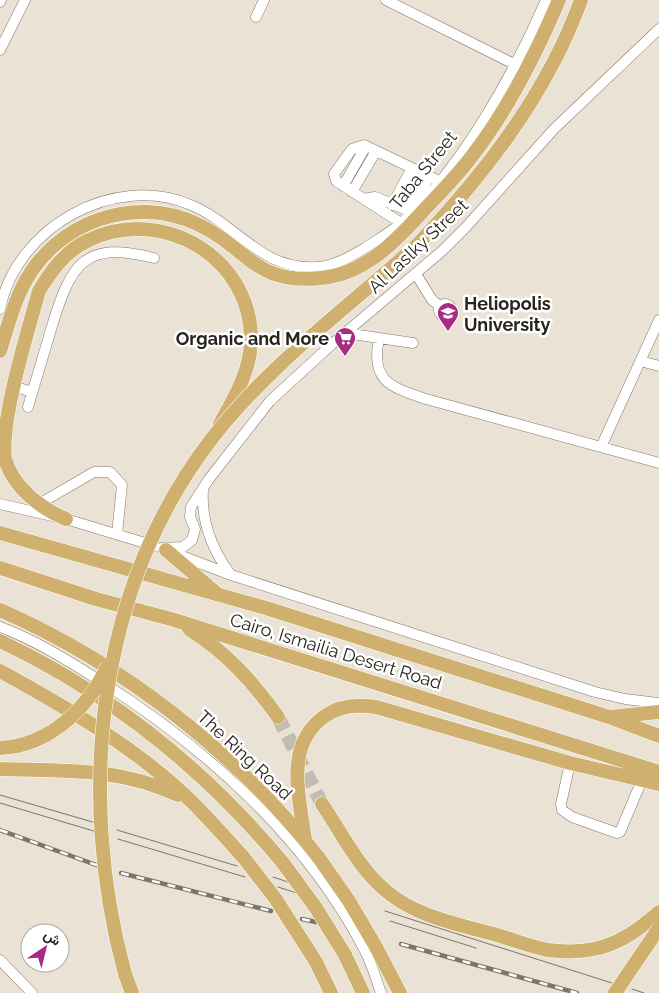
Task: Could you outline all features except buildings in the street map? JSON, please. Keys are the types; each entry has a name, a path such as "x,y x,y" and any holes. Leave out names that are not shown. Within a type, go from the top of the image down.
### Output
{"highway":[{"path":"0,352 23,284 39,260 60,239 97,219 140,212 176,215 199,224 265,271 284,277 323,278 351,271 376,257 415,220 468,153 518,84 542,39 559,0"},
{"path":"132,993 125,974 107,897 99,819 102,735 114,653 133,587 149,546 189,470 214,436 290,355 416,246 469,189 511,132 547,73 581,0"},
{"path":"66,519 39,504 18,482 5,458 6,420 13,386 39,291 49,275 68,254 88,240 117,230 143,229 168,233 190,241 211,255 232,276 242,297 250,324 251,343 246,368 239,387 214,436"},
{"name":"Cairo, Ismailia Desert Road","path":"0,533 218,594 609,717 659,736"},
{"path":"164,549 218,594"},
{"name":"Cairo, Ismailia Desert Road","path":"0,568 96,599 171,619 659,772"},
{"name":"The Ring Road","path":"0,610 60,640 155,701 221,754 305,840 319,858 349,901 400,993"},
{"path":"171,619 202,638 231,661 256,687 278,717"},
{"path":"0,641 57,670 100,696 167,745 228,801 284,863 316,908 345,955 363,993"},
{"path":"0,748 26,743 63,726 93,692 114,653"},
{"path":"0,671 48,698 132,753 192,802 244,858 280,905 316,962 331,993"},
{"path":"305,840 297,778 299,747 316,721 339,708 358,705 376,707 570,763 659,784"},
{"path":"609,717 659,712"},
{"path":"0,769 78,770 108,773 165,789 192,802"},
{"path":"322,804 364,867 383,888 417,911 548,950 571,952 594,949 616,942 639,929 659,912"},
{"path":"616,993 659,928"}],"street":[{"path":"0,50 25,0"},
{"path":"256,17 264,0"},
{"path":"386,0 516,65"},
{"name":"Taba Street","path":"0,309 2,296 16,267 46,231 69,215 97,203 112,200 143,196 166,198 189,204 211,214 264,256 281,263 300,267 318,267 336,263 352,256 401,223 435,179 468,153 516,65 546,0"},
{"name":"Al Laslky Street","path":"164,549 183,547 192,540 195,529 190,512 203,489 270,401 345,333 416,274 467,226 554,129 659,30"},
{"path":"364,199 375,197 404,210 408,209 435,179 366,146 343,186 401,223"},
{"path":"352,192 376,150"},
{"path":"392,204 412,168"},
{"path":"28,408 62,293 77,268 92,257 111,251 130,252 154,258"},
{"path":"416,274 432,300 440,306"},
{"path":"602,447 659,320"},
{"path":"345,333 414,343"},
{"path":"379,338 376,358 377,367 386,382 393,387 426,399 659,463"},
{"path":"640,361 659,366"},
{"path":"13,386 32,392"},
{"path":"39,504 94,472 110,472 122,485 117,534"},
{"path":"203,489 202,510 207,531 217,554 231,575"},
{"path":"0,504 66,519 117,534 164,549 231,575 595,692 625,699 659,703"},
{"path":"0,627 70,662 134,702 184,740 231,781 275,824 325,888 365,951 381,993"},
{"path":"570,763 561,804 562,810 572,816 617,833 620,832 626,821 642,780"},
{"path":"0,960 32,993"}],"tunnel":[{"path":"278,717 322,804"}],"tram line":[{"path":"0,795 96,823"},
{"path":"0,803 97,832"},
{"path":"117,830 237,866"},
{"path":"118,839 245,877"},
{"path":"273,877 291,883"},
{"path":"278,887 300,894"},
{"path":"385,911 612,983"},
{"path":"390,921 476,948"},
{"path":"632,989 644,993"}],"railway":[{"path":"0,830 99,866"},
{"path":"121,873 271,911"},
{"path":"302,919 316,922"},
{"path":"401,944 577,993"}],"place":[{"name":"Heliopolis University","path":"448,332"},
{"name":"Organic and More","path":"345,357"}]}
